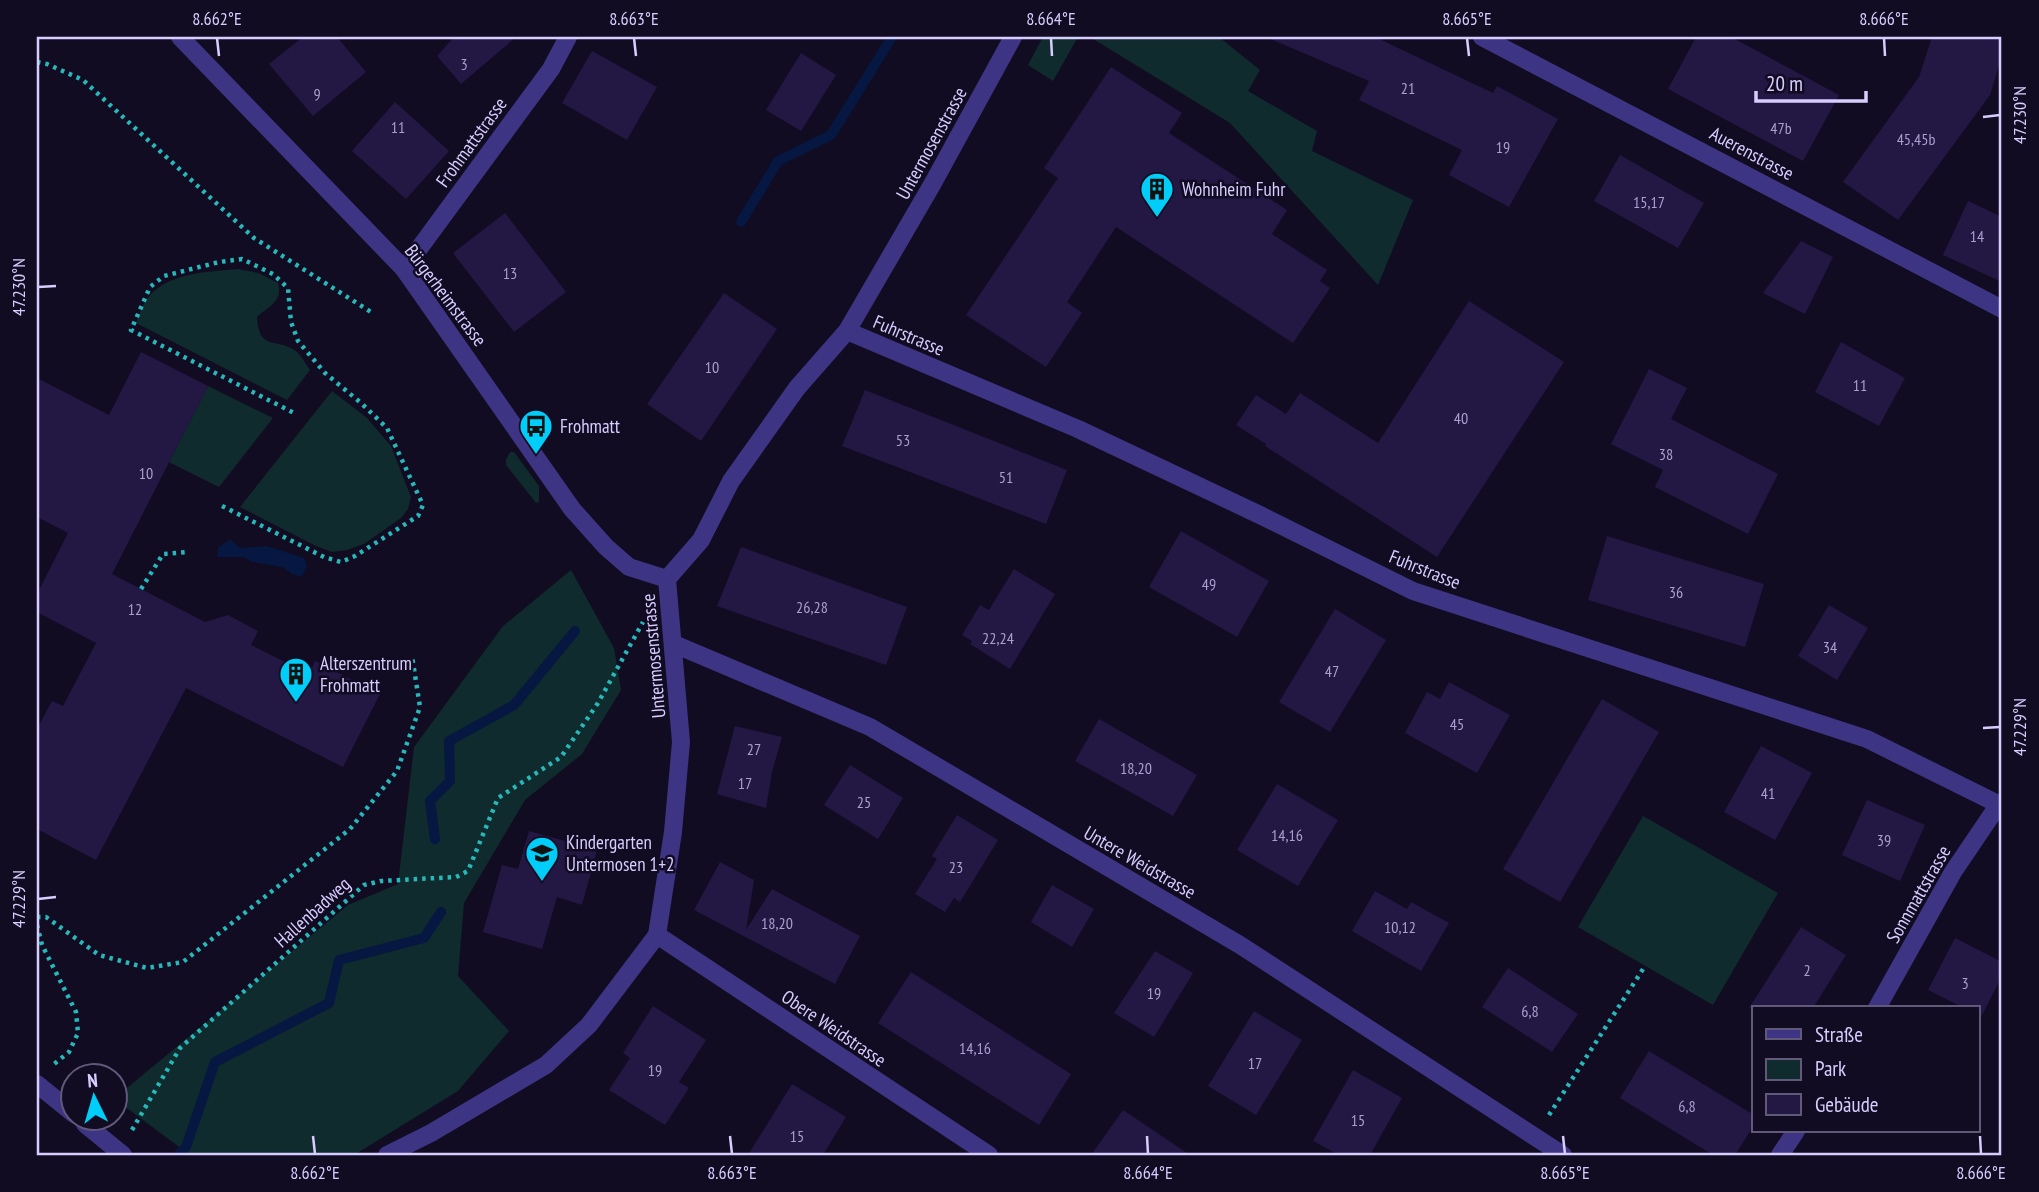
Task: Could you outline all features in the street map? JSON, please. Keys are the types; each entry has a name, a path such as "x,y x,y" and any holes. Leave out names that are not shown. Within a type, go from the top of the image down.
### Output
{"street":[{"name":"Bürgerheimstrasse","path":"180,37 404,269 572,509 606,547 629,567 667,579"},
{"name":"Frohmattstrasse","path":"404,269 551,68 568,37"},
{"name":"Untermosenstrasse","path":"387,1155 431,1133 546,1065 589,1025 657,935 673,832 681,742 667,579 701,540 731,481 797,388 847,331 933,183 1013,37"},
{"name":"Auerenstrasse","path":"1482,37 2002,309"},
{"name":"Fuhrstrasse","path":"847,331 1078,429 1413,591 1867,739 2001,805"},
{"name":"Untere Weidstrasse","path":"674,644 870,727 1240,944 1563,1155"},
{"name":"Sonnmattstrasse","path":"1878,1006 1952,872 2001,805"},
{"name":"Obere Weidstrasse","path":"657,935 989,1155"},
{"path":"42,1077 60,1097"},
{"path":"95,1132 123,1155"},
{"path":"1780,1155 1795,1132"}],"path":[{"path":"37,62 83,80 254,238 371,312"},
{"path":"222,506 324,557 341,562 418,516 423,505 387,428 361,402 325,373 298,341 291,322 288,288 273,274 242,260 219,261 164,276 150,287 131,330 294,413"},
{"path":"141,589 163,554 188,552"},
{"name":"Hallenbadweg","path":"138,1120 180,1048 364,885 381,881 456,877 468,871 498,798 561,757 598,704 667,579"},
{"path":"37,917 46,917 99,955 147,968 183,962 350,829 397,771 421,707 412,656"},
{"path":"37,925 42,945 76,1012 78,1033 69,1052 42,1077"},
{"path":"1520,1127 1550,1115 1645,966"}],"green space":[{"path":"1043,37 1078,37 1053,81 1028,65"},
{"path":"1090,37 1219,37 1260,70 1248,91 1317,131 1312,151 1413,200 1378,285 1230,123"},
{"path":"238,269 258,273 278,283 277,299 257,317 260,334 267,341 294,350 310,370 287,400 136,323 145,302 163,285 187,275"},
{"path":"208,386 273,418 219,487 169,462"},
{"path":"332,391 366,417 391,446 411,497 408,509 401,518 364,544 332,552 240,507"},
{"path":"510,452 514,452 539,486 539,502 536,503 506,465"},
{"path":"571,570 614,648 621,690 582,754 525,800 464,903 458,976 509,1031 458,1091 354,1155 190,1155 130,1110 130,1085 348,905 398,884 414,747 503,626"},
{"path":"1643,816 1778,893 1713,1005 1578,927"}],"water":[{"path":"230,539 240,548 267,546 304,558 307,566 302,577 282,567 252,562 244,557 217,557 218,548"}],"building":[{"path":"303,37 337,37 366,72 313,116 269,64"},
{"path":"454,37 516,37 461,84 437,56"},
{"path":"1266,37 1375,37 1493,93 1497,86 1558,119 1509,207 1449,175 1462,150 1359,100 1369,81"},
{"path":"1696,37 1731,37 1839,95 1803,161 1668,89"},
{"path":"1932,37 2002,37 2002,56 1990,95 1898,220 1843,182 1919,77"},
{"path":"592,51 657,87 627,140 562,103"},
{"path":"801,53 836,75 801,131 766,110"},
{"name":"Wohnheim Fuhr","path":"1111,67 1182,113 1169,133 1287,210 1272,234 1327,270 1320,281 1330,288 1293,343 1116,227 1067,302 1082,313 1046,367 966,315 1058,178 1044,168"},
{"path":"395,102 449,151 406,199 352,151"},
{"path":"1620,155 1704,203 1678,248 1594,201"},
{"path":"1968,201 2002,217 2002,282 1943,255"},
{"path":"505,213 566,292 514,332 453,253"},
{"path":"1801,241 1833,257 1805,314 1763,293"},
{"path":"724,293 777,329 701,441 647,404"},
{"path":"1469,301 1564,362 1437,557 1236,425 1256,395 1286,414 1300,393 1378,443"},
{"path":"1841,342 1905,378 1879,426 1815,392"},
{"name":"Alterszentrum Frohmatt","path":"141,352 208,386 112,574 205,622 228,615 258,631 251,645 309,674 315,661 380,694 343,767 186,688 96,860 37,829 37,729 52,701 63,706 96,643 37,612 37,594 68,533 37,517 37,378 109,415"},
{"path":"1649,369 1687,388 1671,419 1778,474 1748,534 1655,487 1663,470 1611,444"},
{"path":"865,390 1067,470 1046,524 842,446"},
{"path":"1181,531 1269,581 1237,637 1149,587"},
{"path":"1607,536 1764,584 1745,647 1588,600"},
{"path":"741,547 907,607 886,665 717,606"},
{"path":"1014,569 1055,594 1010,669 970,644 972,641 962,635 980,605 989,610"},
{"path":"1829,605 1868,628 1837,680 1798,656"},
{"path":"1335,609 1386,640 1330,732 1279,702"},
{"path":"1449,682 1510,715 1477,773 1405,733 1427,692 1440,699"},
{"path":"1602,699 1659,732 1560,902 1503,869"},
{"path":"1099,719 1197,775 1173,816 1075,761"},
{"path":"735,726 782,737 766,808 717,794"},
{"path":"1761,746 1812,773 1775,840 1724,812"},
{"path":"850,765 903,798 878,839 824,805"},
{"path":"1277,784 1338,820 1298,886 1237,850"},
{"path":"1867,800 1925,825 1900,881 1842,855"},
{"path":"957,815 998,840 960,902 954,898 945,912 915,894 937,859 932,856"},
{"name":"Kindergarten Untermosen 1+2","path":"529,831 597,850 582,905 557,897 542,949 483,932 502,865 518,869"},
{"path":"720,862 754,880 746,930 772,889 860,936 835,984 694,910"},
{"path":"1052,885 1094,909 1072,947 1031,922"},
{"path":"1375,891 1407,909 1411,902 1449,923 1421,971 1352,931"},
{"path":"1801,927 1846,955 1814,1006 1749,1008"},
{"path":"1955,938 2002,962 2002,976 1981,1017 1980,1006 1960,1006 1928,990"},
{"path":"1155,951 1193,973 1154,1037 1114,1013"},
{"path":"1508,968 1578,1014 1552,1052 1482,1007"},
{"path":"911,972 1071,1074 1039,1125 878,1023"},
{"path":"653,1006 706,1040 679,1082 689,1088 665,1125 609,1090 630,1058 623,1053"},
{"path":"1254,1011 1302,1040 1256,1115 1208,1086"},
{"path":"1649,1051 1752,1114 1752,1128 1735,1155 1713,1155 1620,1098"},
{"path":"1353,1070 1402,1098 1370,1155 1339,1155 1313,1141"},
{"path":"792,1084 846,1117 823,1155 748,1155"},
{"path":"1123,1110 1190,1155 1091,1155"}],"waterway":[{"path":"741,222 778,161 831,135 892,37"},
{"path":"435,839 430,801 450,781 449,741 514,705 575,631"},
{"path":"178,1155 186,1147 215,1062 329,1003 339,960 424,938 441,912"}],"place":[{"name":"Wohnheim Fuhr","path":"1157,219"},
{"name":"Frohmatt","path":"536,456"},
{"name":"Alterszentrum Frohmatt","path":"296,704"},
{"name":"Kindergarten Untermosen 1+2","path":"542,883"}]}
